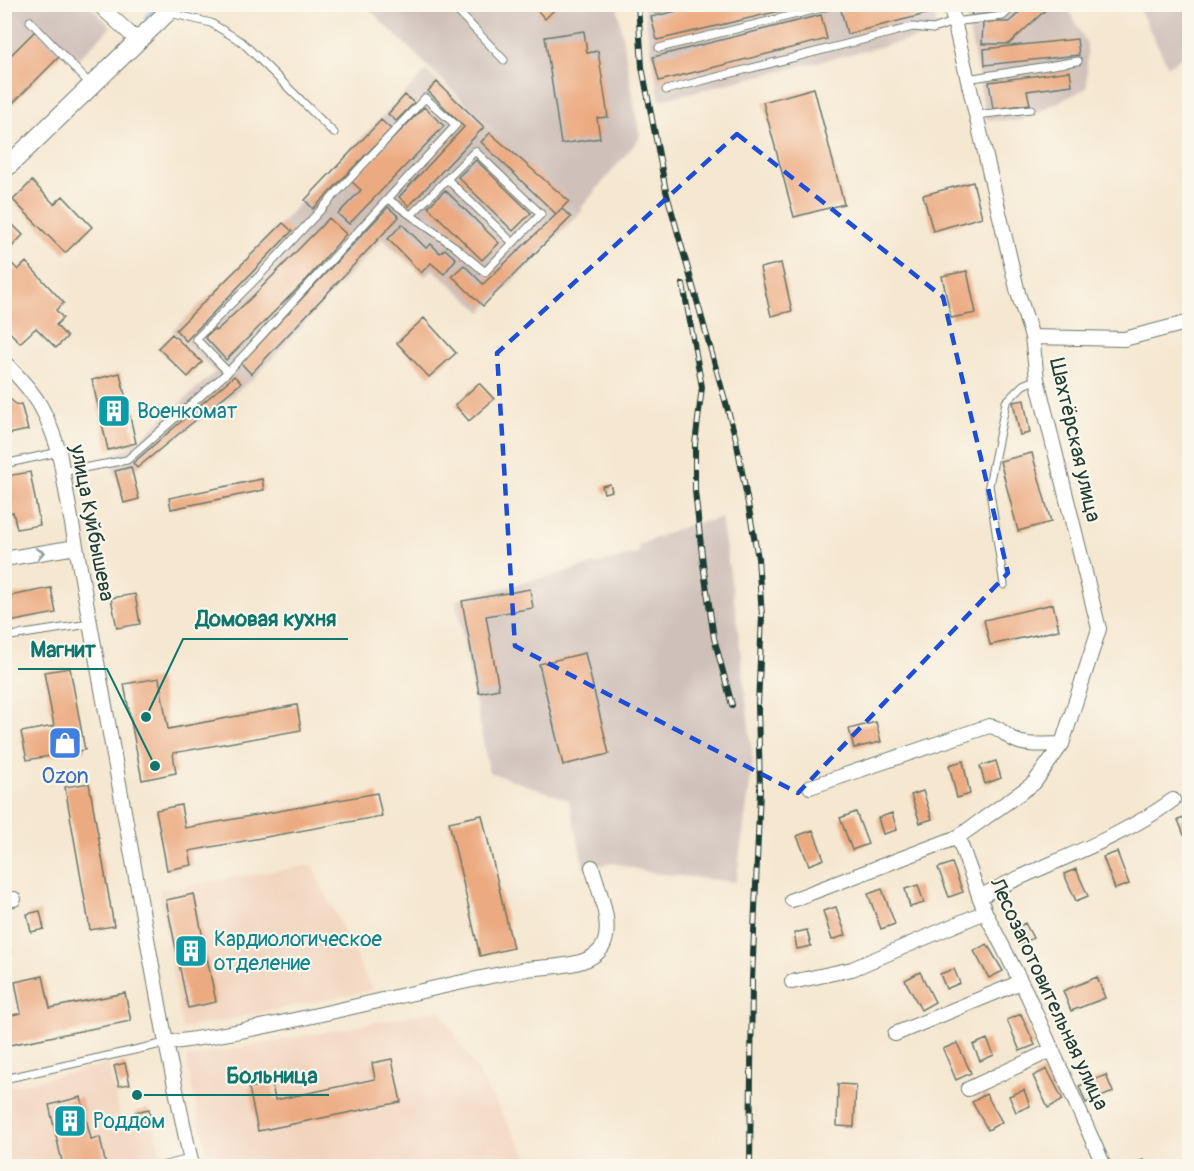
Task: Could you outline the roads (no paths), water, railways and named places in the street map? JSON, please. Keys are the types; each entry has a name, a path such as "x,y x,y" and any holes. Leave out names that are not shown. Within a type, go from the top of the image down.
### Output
{"street":[{"path":"98,4 138,41"},
{"name":"Шахтёрская улица","path":"792,900 958,837 1034,783 1062,744 1099,629 1037,379 1032,337 1018,293 950,4"},
{"path":"6,165 172,9"},
{"path":"1032,337 1124,339 1190,322"},
{"name":"улица Куйбышева","path":"4,362 28,386 47,414 59,452 166,1043 191,1163"},
{"path":"4,559 75,547"},
{"path":"810,787 989,726 996,726 1015,741 1030,744 1062,744"},
{"path":"979,897 1099,844 1145,821 1173,800"},
{"name":"Лесозаготовительная улица","path":"958,837 985,912 1021,982 1104,1167"},
{"path":"166,1043 215,1036 590,958 602,947 607,929 592,867"},
{"path":"792,982 852,969 985,912"},
{"path":"895,1034 1021,982"},
{"path":"968,1089 1052,1050"}],"lane":[{"path":"451,4 504,60"},
{"path":"656,9 673,4"},
{"path":"659,48 838,4"},
{"path":"666,90 913,27 933,29 953,22 1003,16 1016,4"},
{"path":"172,9 211,23 242,42 334,133"},
{"path":"30,21 91,86"},
{"path":"967,79 1078,61"},
{"path":"61,472 127,460 228,372 456,125 424,98 260,275 196,339 228,372"},
{"path":"975,115 1031,109"},
{"path":"388,200 454,246 484,272 541,214 475,151 411,215"},
{"path":"447,179 513,243"},
{"path":"1004,585 989,485 1005,402 1023,385 1037,379"},
{"path":"4,464 59,452"},
{"path":"4,637 89,624"},
{"path":"4,1079 166,1043"},
{"path":"161,1167 191,1163"}],"waterway":[{"path":"146,18 160,4"}],"railway":[{"path":"638,4 642,67 666,191 736,439 758,558 762,616 758,705 760,789 752,980 750,1166"},
{"path":"683,284 702,387 695,444 695,491 703,564 714,638 732,705"}],"place":[{"name":"Военкомат","path":"114,411"},
{"name":"Домовая кухня","path":"146,717"},
{"name":"Ozon","path":"65,743"},
{"name":"Магнит","path":"155,766"},
{"name":"Кардиологическое отделение","path":"191,951"},
{"name":"Больница","path":"137,1095"},
{"name":"Роддом","path":"70,1121"}]}
